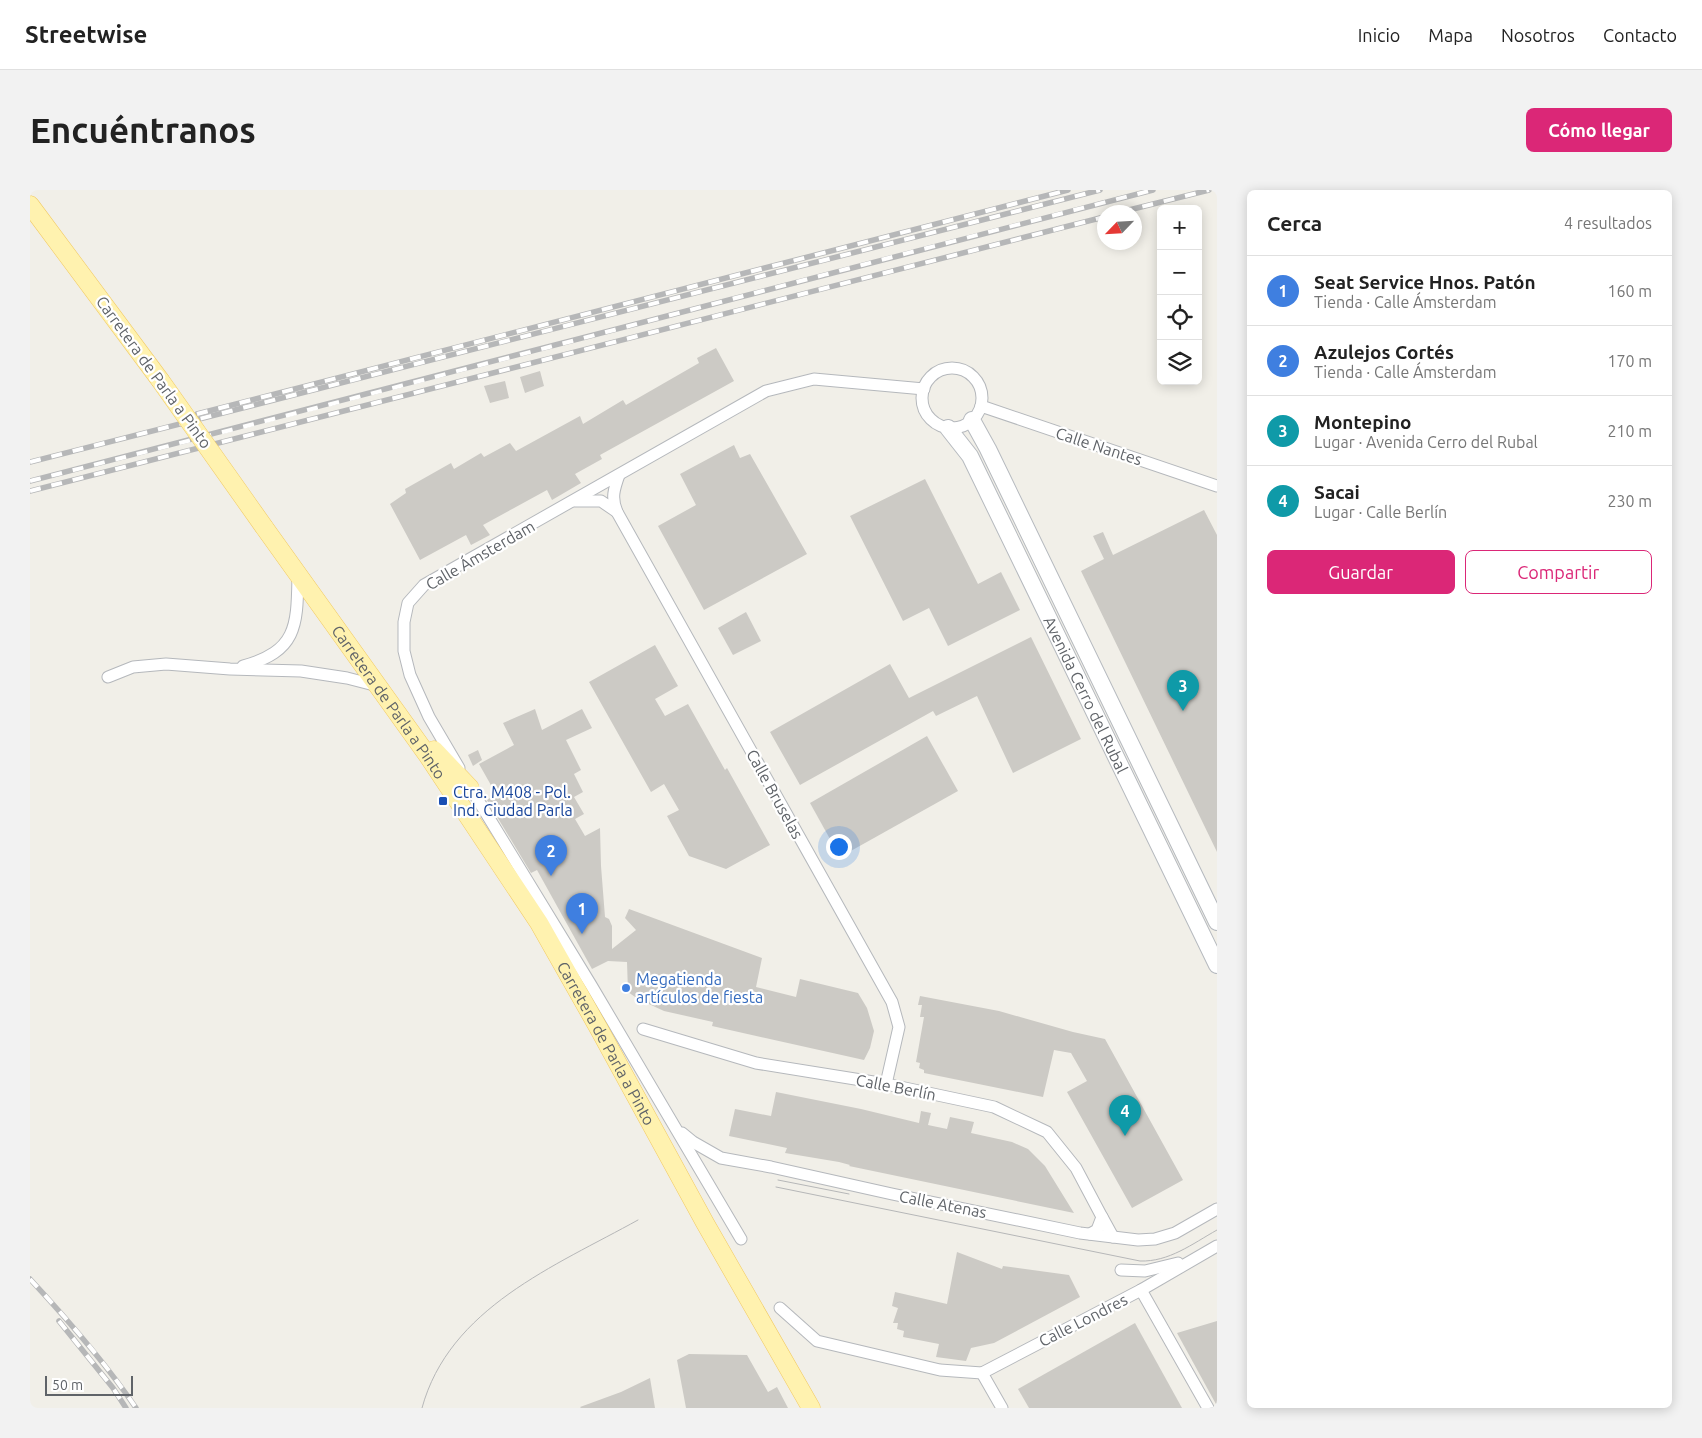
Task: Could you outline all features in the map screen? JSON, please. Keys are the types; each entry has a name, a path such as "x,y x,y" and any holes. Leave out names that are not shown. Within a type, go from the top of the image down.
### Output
{"main road":[{"name":"Carretera de Parla a Pinto","path":"30,205 160,380 428,756 539,923 810,1408"},
{"path":"389,701 470,788"}],"street":[{"path":"946,368 961,369 974,377 980,385 982,395 981,406 972,420 961,427 948,428 930,418 922,399 924,388 928,380 936,372 946,368"},
{"name":"Calle Ámsterdam","path":"741,1239 591,985 470,788 429,717 410,675 404,651 404,622 408,603 424,585 766,391 814,379 924,388"},
{"name":"Calle Nantes","path":"981,406 1217,486"},
{"name":"Avenida Cerro del Rubal","path":"972,420 988,449 1217,922"},
{"name":"Avenida Cerro del Rubal","path":"948,428 970,456 1217,965"},
{"path":"617,512 613,500 613,490 619,475"},
{"path":"573,501 601,500 617,512"},
{"name":"Calle Bruselas","path":"617,512 892,1002 899,1027 886,1084"},
{"path":"230,669 258,662 278,651 289,638 295,624 298,575"},
{"path":"108,677 133,668 166,664 230,669 301,671 347,678 378,686"},
{"name":"Calle Berlín","path":"643,1029 756,1063 886,1084 994,1108 1047,1132 1076,1168 1113,1237"},
{"name":"Calle Atenas","path":"674,1125 693,1142 720,1158 1090,1234 1138,1240 1165,1237 1217,1209"},
{"path":"1090,1234 1097,1230 1102,1217"},
{"name":"Calle Londres","path":"982,1372 1141,1290 1217,1246"},
{"path":"1121,1270 1145,1271 1190,1260"},
{"path":"1141,1290 1208,1408"},
{"path":"780,1308 817,1341 940,1370 982,1372 1002,1408"}],"building":[{"path":"716,348 734,381 600,455 602,459 575,474 581,483 552,500 547,490 483,525 490,535 471,545 466,535 420,560 390,504 406,493 405,489 451,463 454,469 481,453 484,457 510,443 516,451 580,416 583,424 623,400 626,405 699,363 697,358"},
{"path":"540,371 544,386 525,393 520,377"},
{"path":"505,381 509,398 490,403 484,386"},
{"path":"734,445 740,458 750,454 807,554 704,610 658,526 696,505 680,474"},
{"path":"925,479 978,584 1001,572 1020,610 948,646 929,608 903,621 850,516"},
{"path":"1204,510 1217,535 1217,852 1081,571 1104,559 1093,536 1103,532 1113,555"},
{"path":"746,612 761,641 733,655 718,628"},
{"path":"1031,637 1081,739 1013,773 977,696 936,716 933,711 800,785 770,732 890,664 909,698"},
{"path":"655,645 678,686 655,699 665,716 688,704 725,770 727,768 770,845 726,869 689,856 667,816 679,810 664,784 651,792 589,682"},
{"path":"535,709 542,730 582,709 592,728 566,740 581,770 574,774 583,792 574,797 584,814 575,819 585,836 600,828 605,917 609,919 612,926 612,949 636,930 625,918 629,909 762,958 756,987 796,997 800,979 858,993 867,1008 874,1031 870,1048 864,1060 712,1026 713,1022 664,1011 638,999 628,992 627,962 608,961 592,969 537,870 531,873 487,800 496,794 479,764 514,745 503,723"},
{"path":"927,736 958,791 840,857 810,803"},
{"path":"478,750 482,760 473,766 468,755"},
{"path":"920,996 999,1011 1105,1039 1183,1180 1132,1208 1067,1092 1087,1081 1071,1053 1054,1050 1043,1097 924,1073 924,1070 919,1068 920,1063 916,1062 924,1017 920,1017 922,1005 918,1005"},
{"path":"776,1092 919,1123 921,1111 931,1113 928,1125 947,1129 950,1117 974,1122 971,1133 1012,1142 1028,1149 1045,1166 1074,1213 849,1166 839,1162 785,1153 787,1148 729,1136 735,1109 771,1116"},
{"path":"957,1252 1002,1269 1003,1266 1069,1275 1080,1297 994,1343 971,1348 966,1361 936,1357 939,1344 903,1337 904,1331 897,1329 898,1323 893,1323 898,1308 892,1306 895,1292 947,1304"},
{"path":"1217,1321 1217,1406 1177,1333"},
{"path":"1135,1323 1182,1408 1029,1408 1018,1389"},
{"path":"689,1354 747,1355 768,1392 777,1387 788,1408 686,1408 677,1360"},
{"path":"650,1378 655,1408 580,1407 621,1392"}],"tram line":[{"path":"778,1180 849,1194"},
{"path":"776,1187 1140,1261 1151,1261 1171,1255 1217,1230"},
{"path":"422,1408 436,1373 455,1343 480,1317 540,1273 638,1220"}],"railway":[{"path":"197,414 1068,190"},
{"path":"30,462 1100,190"},
{"path":"30,481 1153,190"},
{"path":"1142,207 1209,190"},
{"path":"30,491 1097,219"},
{"path":"30,1279 86,1342 136,1408"},
{"path":"59,1321 113,1388 126,1408"}],"place":[{"name":"Montepino","path":"1183,711"},
{"name":"Ctra. M408 - Pol. Ind. Ciudad Parla","path":"443,801"},
{"name":"Azulejos Cortés","path":"551,876"},
{"name":"Seat Service Hnos. Patón","path":"582,934"},
{"name":"Megatienda artículos de fiesta","path":"626,988"},
{"name":"Sacai","path":"1125,1136"}]}
